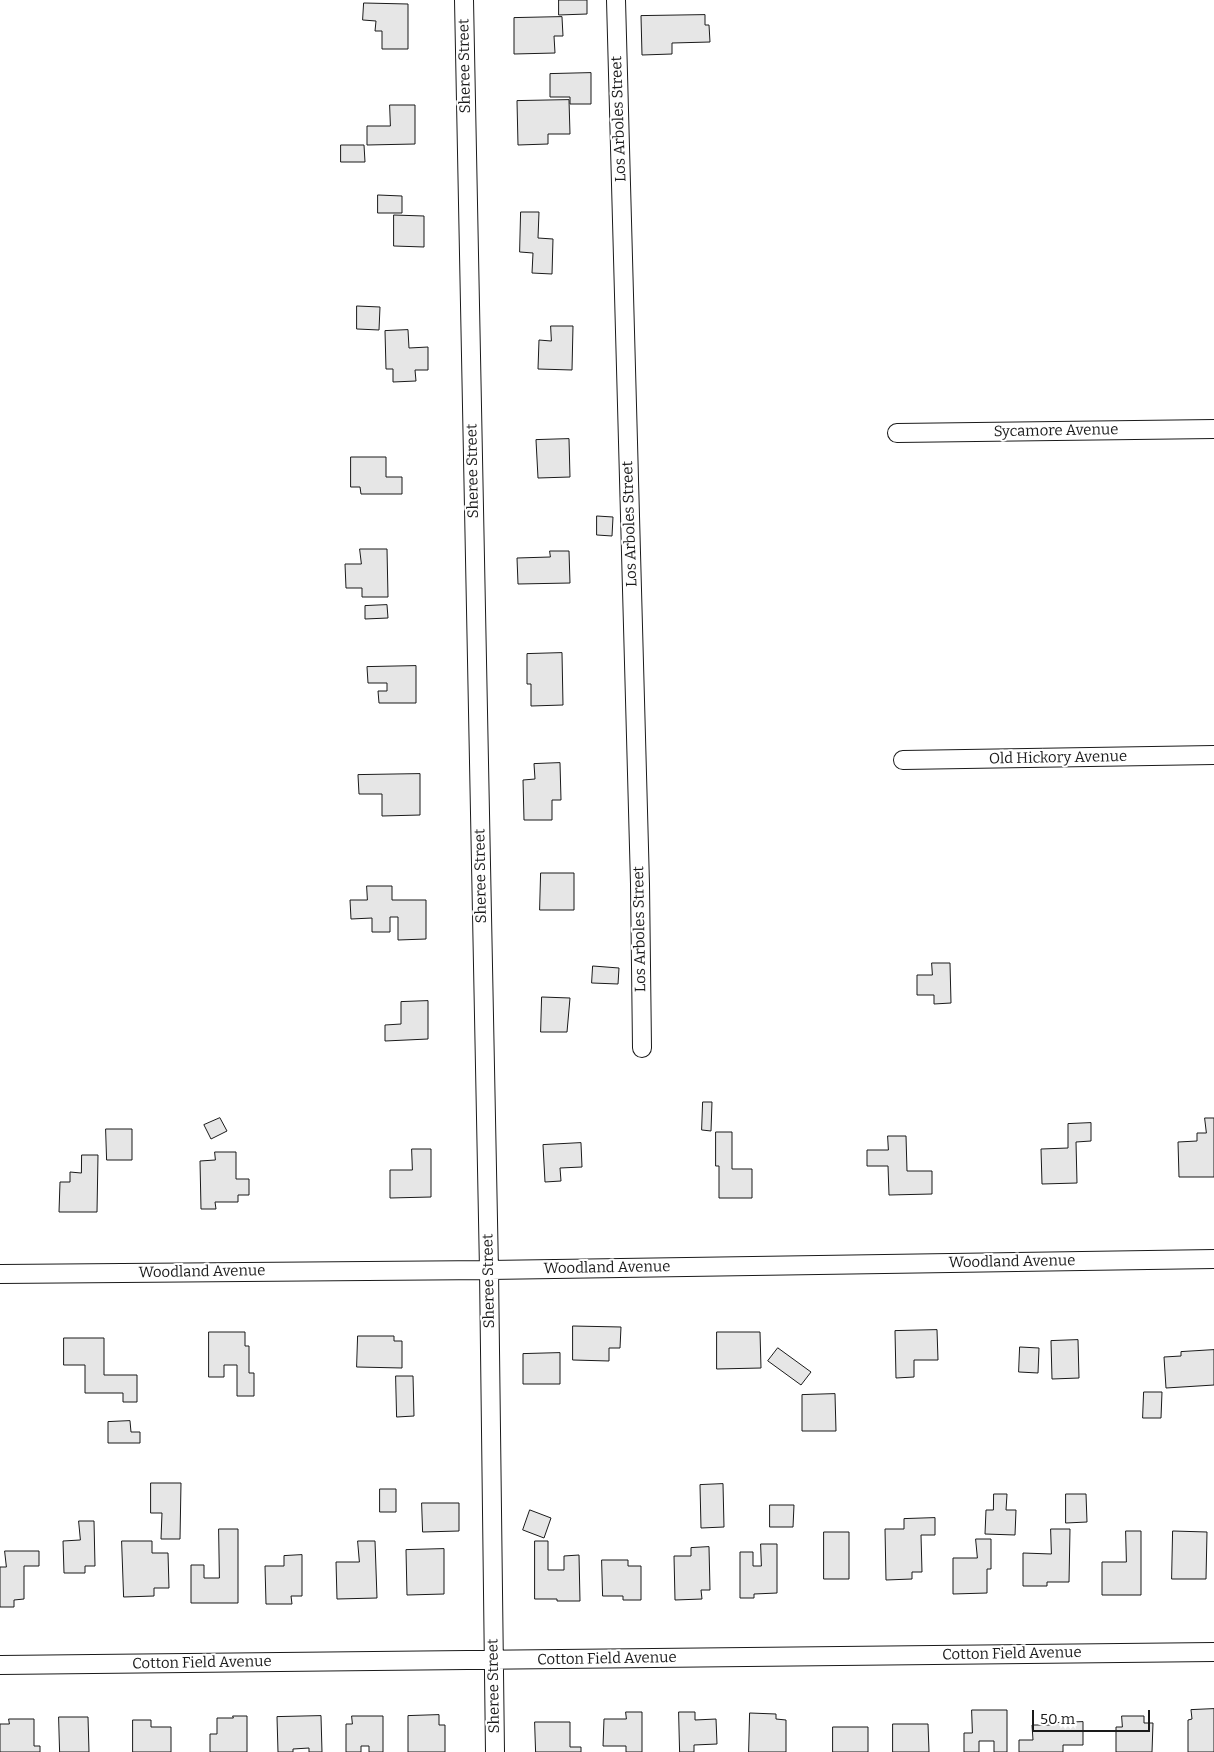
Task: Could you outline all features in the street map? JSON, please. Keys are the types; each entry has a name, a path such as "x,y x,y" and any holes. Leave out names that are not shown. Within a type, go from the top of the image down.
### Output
{"street":[{"name":"Sheree Street","path":"464,0 489,1270 495,1752"},
{"name":"Los Arboles Street","path":"616,0 640,884 642,1048"},
{"name":"Sycamore Avenue","path":"897,433 1214,429"},
{"name":"Old Hickory Avenue","path":"903,760 1214,756"},
{"name":"Woodland Avenue","path":"0,1274 489,1270 1214,1259"},
{"name":"Cotton Field Avenue","path":"0,1666 1214,1652"}],"building":[{"path":"559,0 587,0 587,14 559,15"},
{"path":"364,3 408,4 408,49 382,49 382,31 375,31 376,21 363,20"},
{"path":"705,15 705,25 709,25 710,42 672,43 672,54 642,55 641,16"},
{"path":"562,17 563,36 554,36 555,53 514,54 514,18"},
{"path":"591,73 591,104 570,104 570,97 550,97 550,74"},
{"path":"569,100 570,134 548,134 548,144 518,145 517,101"},
{"path":"390,105 415,105 415,144 367,145 367,126 390,126"},
{"path":"341,145 364,145 365,162 341,162"},
{"path":"378,195 402,196 402,213 378,213"},
{"path":"521,212 539,212 538,238 553,239 552,274 532,273 533,253 520,252"},
{"path":"394,215 424,216 424,247 394,246"},
{"path":"357,306 380,307 379,330 357,329"},
{"path":"551,326 573,326 572,370 538,369 539,340 551,341"},
{"path":"408,330 409,348 428,347 428,370 415,370 416,381 393,382 393,369 386,369 385,331"},
{"path":"569,439 570,477 538,478 536,440"},
{"path":"351,457 386,457 386,477 402,477 402,494 361,494 360,487 351,487"},
{"path":"597,516 613,517 612,536 597,535"},
{"path":"360,549 387,549 388,597 362,597 362,588 346,588 345,564 361,564"},
{"path":"550,551 569,551 570,583 518,584 517,558 550,557"},
{"path":"387,605 388,618 365,619 365,606"},
{"path":"562,653 563,705 531,706 531,684 527,684 527,654"},
{"path":"416,666 416,703 379,703 378,691 387,691 387,683 368,683 367,667"},
{"path":"560,763 561,800 552,800 552,820 524,820 523,780 535,779 534,764"},
{"path":"420,774 420,815 382,816 382,794 359,794 358,775"},
{"path":"541,873 574,873 574,910 540,910"},
{"path":"367,886 392,886 392,900 426,900 426,939 398,940 398,917 390,917 390,932 372,932 372,918 351,919 350,900 367,900"},
{"path":"932,963 950,963 951,1003 934,1004 934,995 917,995 917,975 932,975"},
{"path":"593,966 619,968 618,984 592,983"},
{"path":"542,997 570,998 567,1032 541,1032"},
{"path":"428,1001 428,1039 385,1041 385,1025 401,1024 401,1002"},
{"path":"703,1102 712,1102 711,1131 702,1130"},
{"path":"220,1118 227,1131 211,1139 204,1125"},
{"path":"1205,1118 1214,1118 1214,1177 1179,1177 1178,1142 1197,1141 1197,1133 1206,1133"},
{"path":"1091,1123 1091,1141 1076,1142 1077,1183 1042,1184 1041,1149 1068,1148 1068,1124"},
{"path":"106,1129 132,1129 132,1160 107,1160"},
{"path":"716,1132 732,1132 732,1169 752,1169 752,1198 719,1198 719,1166 716,1166"},
{"path":"888,1136 906,1136 907,1171 932,1171 932,1194 889,1195 888,1166 867,1166 867,1150 888,1150"},
{"path":"581,1143 582,1167 560,1168 561,1181 545,1182 543,1145"},
{"path":"412,1149 431,1149 431,1197 390,1198 390,1170 412,1170"},
{"path":"215,1152 236,1152 236,1179 249,1179 249,1195 238,1195 238,1202 215,1202 216,1209 201,1209 200,1161 215,1160"},
{"path":"82,1155 98,1155 97,1212 59,1212 60,1182 70,1182 70,1172 81,1173"},
{"path":"573,1326 621,1327 620,1348 609,1348 609,1361 573,1360"},
{"path":"937,1330 938,1360 914,1360 914,1377 896,1378 895,1331"},
{"path":"209,1332 245,1332 245,1346 249,1346 249,1373 254,1373 254,1396 237,1396 237,1365 224,1365 224,1377 209,1377"},
{"path":"717,1332 760,1332 761,1368 717,1369"},
{"path":"358,1336 394,1336 394,1341 402,1341 402,1368 357,1367"},
{"path":"64,1338 104,1338 104,1375 137,1375 137,1402 123,1402 123,1393 85,1393 85,1365 64,1365"},
{"path":"1078,1340 1079,1378 1052,1379 1051,1341"},
{"path":"1020,1347 1039,1348 1038,1373 1019,1372"},
{"path":"778,1348 811,1372 801,1385 768,1361"},
{"path":"1214,1350 1214,1385 1166,1388 1164,1357 1181,1356 1181,1352"},
{"path":"560,1353 560,1384 523,1384 523,1354"},
{"path":"396,1376 413,1376 414,1416 397,1417"},
{"path":"1144,1392 1162,1392 1161,1418 1143,1418"},
{"path":"835,1394 836,1431 802,1431 802,1395"},
{"path":"130,1421 131,1432 140,1432 140,1443 108,1443 108,1422"},
{"path":"151,1483 181,1483 180,1539 161,1539 162,1513 151,1513"},
{"path":"723,1484 724,1527 701,1528 700,1485"},
{"path":"380,1489 396,1489 396,1512 380,1512"},
{"path":"994,1494 1007,1494 1006,1510 1016,1510 1015,1535 985,1534 986,1510 993,1510"},
{"path":"1066,1494 1086,1494 1087,1522 1066,1523"},
{"path":"422,1503 459,1503 459,1531 423,1532"},
{"path":"770,1505 794,1505 793,1527 770,1527"},
{"path":"530,1510 551,1518 544,1538 523,1530"},
{"path":"935,1518 935,1535 921,1535 922,1572 912,1572 912,1579 886,1580 885,1529 904,1529 904,1519"},
{"path":"79,1521 94,1521 95,1566 85,1566 85,1573 64,1573 63,1541 80,1540"},
{"path":"219,1529 238,1529 238,1603 191,1603 191,1565 204,1565 204,1578 219,1578"},
{"path":"1051,1529 1070,1529 1069,1582 1047,1582 1047,1586 1023,1586 1023,1553 1051,1554"},
{"path":"1126,1531 1141,1531 1141,1595 1102,1595 1102,1562 1126,1562"},
{"path":"1173,1531 1207,1532 1206,1579 1172,1579"},
{"path":"824,1532 849,1532 849,1579 824,1579"},
{"path":"976,1539 991,1539 991,1569 987,1569 987,1593 953,1594 953,1558 977,1558"},
{"path":"122,1541 152,1541 152,1553 168,1553 169,1588 154,1588 154,1596 124,1597"},
{"path":"358,1541 375,1541 377,1598 337,1599 336,1562 359,1562"},
{"path":"535,1541 548,1541 548,1570 564,1570 564,1556 579,1555 580,1601 535,1599"},
{"path":"761,1544 777,1544 777,1593 754,1594 754,1598 740,1598 740,1552 753,1552 753,1566 761,1566"},
{"path":"709,1547 710,1590 701,1590 702,1599 675,1600 674,1556 691,1556 691,1548"},
{"path":"444,1549 444,1594 407,1595 406,1550"},
{"path":"5,1551 39,1551 39,1566 24,1566 24,1599 14,1600 14,1607 0,1607 0,1567 6,1567"},
{"path":"302,1555 302,1596 291,1596 292,1604 266,1604 265,1566 284,1566 284,1556"},
{"path":"602,1560 628,1560 628,1566 641,1566 641,1600 623,1600 623,1596 603,1596"},
{"path":"1214,1709 1214,1752 1188,1752 1188,1720 1192,1719 1191,1710"},
{"path":"972,1710 1007,1710 1007,1752 994,1752 994,1741 979,1741 979,1752 964,1752 964,1733 972,1733"},
{"path":"626,1712 642,1712 642,1752 626,1752 626,1746 603,1746 604,1719 626,1719"},
{"path":"679,1712 695,1712 695,1720 716,1719 717,1744 694,1745 694,1752 680,1752"},
{"path":"750,1713 776,1714 776,1719 786,1720 786,1752 749,1752"},
{"path":"439,1715 439,1725 445,1725 445,1752 408,1752 408,1716"},
{"path":"233,1716 247,1716 247,1752 210,1752 210,1734 217,1734 217,1718 233,1718"},
{"path":"321,1716 322,1752 309,1752 309,1748 293,1749 293,1752 278,1752 277,1717"},
{"path":"352,1716 383,1716 383,1752 369,1752 369,1746 361,1746 361,1752 346,1752 346,1724 352,1724"},
{"path":"1122,1716 1144,1716 1144,1723 1153,1723 1152,1752 1116,1752 1116,1727 1122,1727"},
{"path":"59,1717 88,1717 89,1752 60,1752"},
{"path":"9,1719 34,1719 34,1746 40,1746 40,1752 0,1752 0,1724 9,1724"},
{"path":"133,1720 151,1720 151,1727 171,1727 171,1752 133,1752"},
{"path":"535,1722 570,1722 570,1747 581,1747 581,1752 536,1752"},
{"path":"1083,1722 1083,1745 1063,1745 1063,1752 1019,1752 1019,1740 1033,1740 1032,1725"},
{"path":"893,1724 928,1724 929,1752 893,1752"},
{"path":"833,1727 868,1727 868,1752 833,1752"}]}
